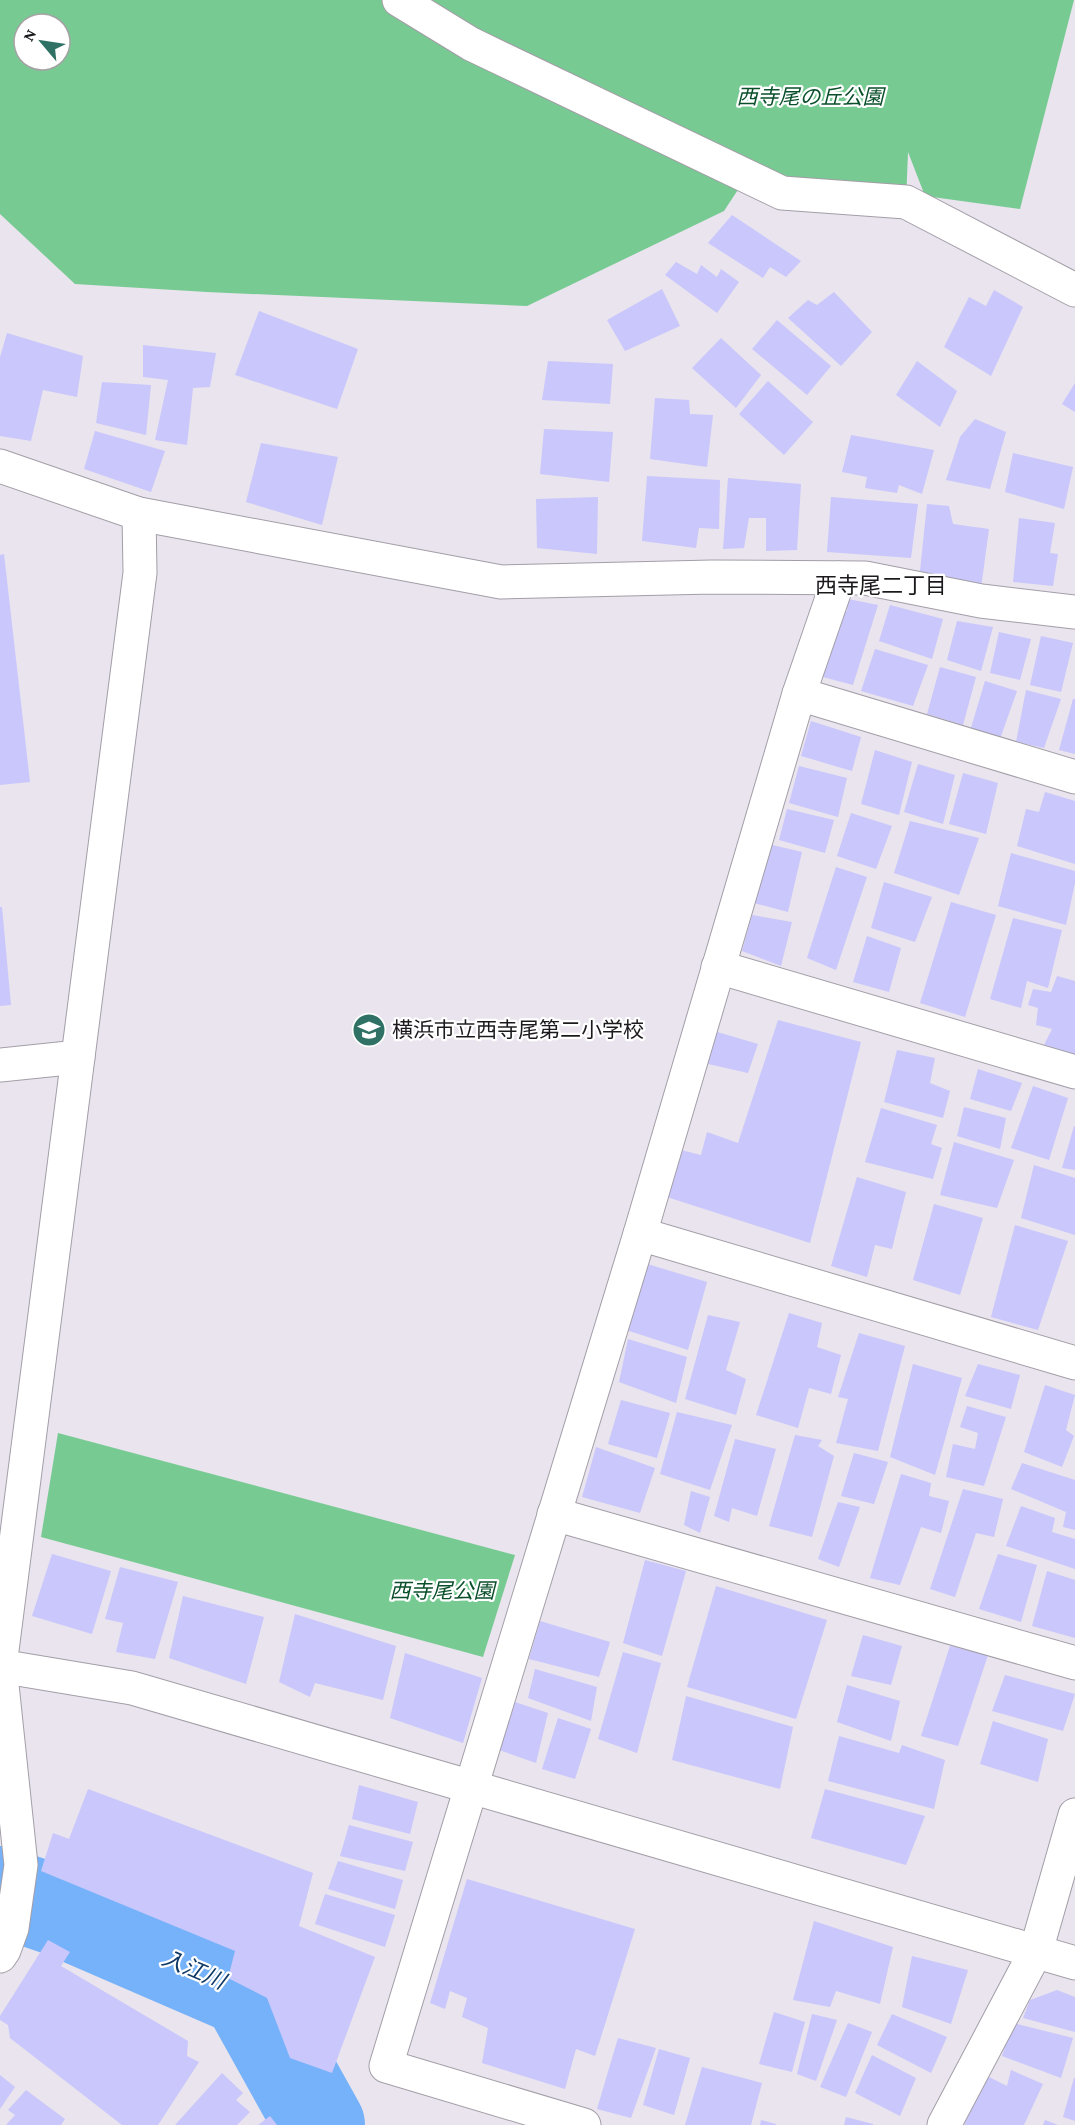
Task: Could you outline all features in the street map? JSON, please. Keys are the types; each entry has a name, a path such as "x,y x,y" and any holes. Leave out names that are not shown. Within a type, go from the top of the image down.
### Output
{"street":[{"path":"399,0 471,44 782,193 906,202 1075,290"},
{"path":"0,466 139,514 501,582 712,577 865,578 981,602 1075,612"},
{"path":"6,1942 21,1865 0,1666 140,573 139,514"},
{"path":"584,2125 386,2066 640,1234 799,694 839,578"},
{"path":"799,694 1075,777"},
{"path":"718,967 1075,1072"},
{"path":"0,1065 78,1057"},
{"path":"640,1234 1075,1363"},
{"path":"554,1514 1075,1663"},
{"path":"0,1666 132,1688 1075,1963"},
{"path":"944,2125 1036,1951 1075,1815"}],"green space":[{"name":"西寺尾の丘公園","path":"0,0 1074,0 1020,209 925,196 908,152 906,202 747,176 724,211 527,306 75,284 0,214"},
{"name":"西寺尾公園","path":"58,1433 515,1555 483,1657 41,1537"}],"building":[{"path":"732,215 801,261 786,277 770,267 763,278 708,243"},
{"path":"676,262 697,274 701,265 717,277 721,269 739,282 717,313 665,275"},
{"path":"662,289 680,326 625,351 607,320"},
{"path":"994,290 1023,307 991,376 944,347 969,297 986,306"},
{"path":"834,292 872,332 841,366 788,318 808,300 817,305"},
{"path":"259,311 358,349 337,409 235,375"},
{"path":"777,320 831,366 807,395 752,349"},
{"path":"7,333 83,356 77,397 43,390 31,441 0,436 0,357"},
{"path":"721,338 761,375 736,408 692,368"},
{"path":"143,345 216,353 210,387 193,388 187,445 155,440 168,380 143,377"},
{"path":"548,361 613,364 610,404 542,400"},
{"path":"917,361 957,391 940,427 896,395"},
{"path":"768,381 813,422 784,455 739,414"},
{"path":"102,382 151,385 146,435 96,423"},
{"path":"1075,383 1075,412 1062,404"},
{"path":"655,398 689,400 690,414 713,415 707,467 650,459"},
{"path":"975,419 1006,432 990,489 946,480 960,437"},
{"path":"544,429 613,432 609,482 540,474"},
{"path":"95,431 165,451 151,492 84,469"},
{"path":"851,435 934,450 922,494 899,485 897,493 865,488 867,477 842,472"},
{"path":"261,443 338,457 322,525 246,502"},
{"path":"1013,453 1073,467 1064,509 1005,492"},
{"path":"647,476 720,480 719,529 699,528 696,548 642,541"},
{"path":"728,478 801,484 797,550 766,551 766,518 749,518 744,548 723,549"},
{"path":"598,497 597,554 537,548 536,499"},
{"path":"831,497 918,504 911,558 827,552"},
{"path":"927,504 949,506 953,524 989,529 981,588 920,571"},
{"path":"1019,518 1055,523 1050,553 1058,554 1053,586 1013,582"},
{"path":"4,554 30,782 0,785 0,555"},
{"path":"848,599 878,605 853,685 819,676 839,611 847,611"},
{"path":"890,605 943,619 932,659 879,641"},
{"path":"957,621 993,627 981,671 947,660"},
{"path":"999,632 1031,639 1020,680 990,673"},
{"path":"1041,636 1073,643 1061,692 1030,685"},
{"path":"875,649 928,665 913,706 861,691"},
{"path":"940,667 976,677 963,725 927,714"},
{"path":"985,681 1017,691 1000,739 970,731"},
{"path":"1026,690 1061,699 1044,748 1016,742"},
{"path":"1073,699 1075,699 1075,754 1059,750"},
{"path":"811,721 861,737 852,771 801,756"},
{"path":"875,750 912,762 899,815 861,804"},
{"path":"918,764 955,775 943,824 904,812"},
{"path":"799,766 847,778 838,817 789,803"},
{"path":"963,773 998,783 986,834 949,824"},
{"path":"1045,792 1075,801 1075,864 1017,846 1026,809 1039,812"},
{"path":"787,809 834,820 825,853 779,840"},
{"path":"851,813 892,826 876,869 837,856"},
{"path":"910,821 979,838 959,895 894,873"},
{"path":"768,844 802,852 788,912 754,903"},
{"path":"1011,853 1075,871 1075,883 1066,925 998,906"},
{"path":"836,867 867,877 836,970 807,958"},
{"path":"884,882 932,897 915,942 871,928"},
{"path":"951,902 996,915 965,1017 920,1003"},
{"path":"0,907 2,907 11,1005 0,1006"},
{"path":"752,915 792,922 781,966 742,951"},
{"path":"1013,918 1062,930 1048,988 1027,981 1021,1008 990,999"},
{"path":"867,936 901,948 889,992 853,982"},
{"path":"1057,976 1075,981 1075,1055 1044,1045 1052,1029 1036,1025 1038,1008 1028,1005 1033,989 1051,992"},
{"path":"778,1020 861,1042 810,1243 667,1197 681,1150 701,1155 707,1132 738,1143"},
{"path":"714,1031 758,1044 748,1073 708,1064"},
{"path":"897,1050 935,1058 930,1083 950,1091 943,1118 884,1102"},
{"path":"978,1069 1022,1083 1011,1111 970,1099"},
{"path":"1033,1086 1068,1098 1049,1160 1011,1148"},
{"path":"964,1107 1006,1118 1000,1149 957,1136"},
{"path":"881,1108 937,1125 931,1144 942,1148 933,1179 865,1162"},
{"path":"1075,1127 1075,1170 1062,1168"},
{"path":"954,1142 1014,1160 997,1208 940,1195"},
{"path":"1034,1165 1075,1178 1075,1235 1021,1218"},
{"path":"857,1177 906,1192 892,1249 875,1245 867,1277 831,1266"},
{"path":"934,1204 983,1218 960,1295 913,1280"},
{"path":"1015,1225 1068,1241 1038,1330 991,1317"},
{"path":"644,1263 707,1282 688,1350 623,1329"},
{"path":"789,1313 822,1323 817,1347 841,1355 831,1394 809,1388 798,1428 756,1415"},
{"path":"708,1315 740,1322 726,1370 746,1379 736,1415 685,1399"},
{"path":"859,1333 905,1346 878,1451 836,1443 848,1399 838,1397"},
{"path":"628,1339 687,1357 676,1403 619,1382"},
{"path":"913,1364 962,1378 935,1475 890,1457"},
{"path":"978,1364 1020,1375 1011,1409 965,1396"},
{"path":"1045,1385 1075,1395 1066,1430 1074,1436 1062,1467 1024,1452"},
{"path":"621,1400 670,1413 657,1458 608,1444"},
{"path":"967,1406 1006,1417 984,1486 946,1477 953,1444 975,1449 978,1433 960,1427"},
{"path":"677,1412 732,1425 710,1490 660,1474"},
{"path":"795,1435 822,1440 818,1446 834,1456 812,1537 769,1526"},
{"path":"735,1439 776,1449 757,1516 732,1508 729,1522 714,1516"},
{"path":"596,1447 655,1468 640,1513 582,1497"},
{"path":"854,1453 888,1462 874,1504 841,1496"},
{"path":"1022,1463 1075,1480 1075,1530 1063,1527 1066,1512 1011,1489"},
{"path":"901,1474 931,1483 929,1496 949,1501 941,1533 921,1527 900,1585 870,1578"},
{"path":"963,1489 1003,1499 994,1537 976,1533 955,1597 930,1589"},
{"path":"691,1491 710,1497 700,1533 684,1525"},
{"path":"838,1502 860,1507 839,1567 818,1559"},
{"path":"1021,1506 1055,1518 1052,1532 1075,1539 1075,1569 1006,1546"},
{"path":"52,1554 111,1571 92,1634 32,1616"},
{"path":"998,1554 1037,1565 1021,1622 979,1609"},
{"path":"645,1560 686,1571 662,1656 623,1643"},
{"path":"120,1567 178,1582 155,1659 116,1652 123,1623 105,1619"},
{"path":"1047,1571 1075,1580 1075,1638 1032,1626"},
{"path":"716,1586 827,1620 796,1719 687,1687"},
{"path":"183,1596 264,1617 246,1684 169,1658"},
{"path":"295,1614 396,1646 383,1700 315,1683 310,1697 279,1682"},
{"path":"540,1621 610,1642 599,1677 529,1659"},
{"path":"863,1635 902,1646 891,1685 851,1676"},
{"path":"950,1646 988,1655 958,1746 921,1736"},
{"path":"623,1652 661,1663 637,1753 598,1739"},
{"path":"405,1653 482,1678 463,1743 390,1718"},
{"path":"535,1669 597,1687 591,1721 528,1698"},
{"path":"1005,1675 1075,1694 1063,1731 992,1711"},
{"path":"847,1685 900,1701 891,1741 837,1722"},
{"path":"686,1696 793,1727 780,1789 672,1760"},
{"path":"515,1702 548,1713 536,1763 499,1750"},
{"path":"558,1718 591,1729 575,1779 542,1769"},
{"path":"993,1721 1048,1739 1038,1782 980,1764"},
{"path":"839,1736 899,1753 902,1745 945,1760 934,1809 828,1781"},
{"path":"359,1785 418,1802 410,1834 352,1819"},
{"path":"88,1789 313,1873 299,1926 375,1957 332,2073 290,2058 267,1998 228,1978 235,1951 41,1871 53,1833 69,1839"},
{"path":"825,1789 925,1816 906,1865 811,1838"},
{"path":"349,1825 413,1842 405,1871 340,1856"},
{"path":"338,1861 403,1880 395,1909 328,1889"},
{"path":"467,1879 635,1929 595,2056 576,2049 565,2089 482,2063 488,2028 462,2017 467,1998 450,1991 445,2009 430,2003"},
{"path":"325,1894 395,1915 385,1947 315,1924"},
{"path":"814,1921 893,1947 880,2004 836,1991 830,2007 793,2000"},
{"path":"48,1940 70,1952 61,1966 188,2041 187,2056 199,2062 158,2125 122,2125 10,2038 8,2025 0,2020 0,2016"},
{"path":"912,1956 968,1970 951,2024 902,2007"},
{"path":"1057,1990 1075,1997 1075,2032 1023,2018 1030,2000"},
{"path":"774,2012 805,2022 792,2072 759,2064"},
{"path":"812,2014 837,2020 816,2081 797,2074"},
{"path":"892,2014 947,2037 931,2073 877,2045"},
{"path":"848,2023 872,2032 846,2097 820,2087"},
{"path":"1013,2023 1073,2038 1061,2078 1002,2056"},
{"path":"618,2038 656,2048 631,2118 597,2109"},
{"path":"659,2049 690,2058 674,2115 643,2105"},
{"path":"872,2055 916,2078 900,2116 855,2093"},
{"path":"702,2067 762,2083 751,2125 685,2125"},
{"path":"1011,2070 1043,2084 1024,2125 964,2125 987,2076 1007,2086"},
{"path":"222,2073 243,2093 236,2100 250,2112 237,2125 175,2125"},
{"path":"0,2075 15,2087 0,2109"},
{"path":"1075,2078 1075,2121 1063,2117"},
{"path":"26,2090 65,2119 61,2125 6,2125 15,2115 8,2110"},
{"path":"270,2116 277,2125 258,2125"},
{"path":"846,2117 873,2124 873,2125 844,2125"},
{"path":"761,2120 776,2124 776,2125 760,2125"},
{"path":"1045,2120 1058,2125 1043,2125"}],"waterway":[{"name":"入江川","path":"0,1891 61,1912 246,1992 320,2125"}],"place":[{"name":"横浜市立西寺尾第二小学校","path":"369,1030"}],"district":[{"name":"西寺尾二丁目","path":"881,585"}]}
